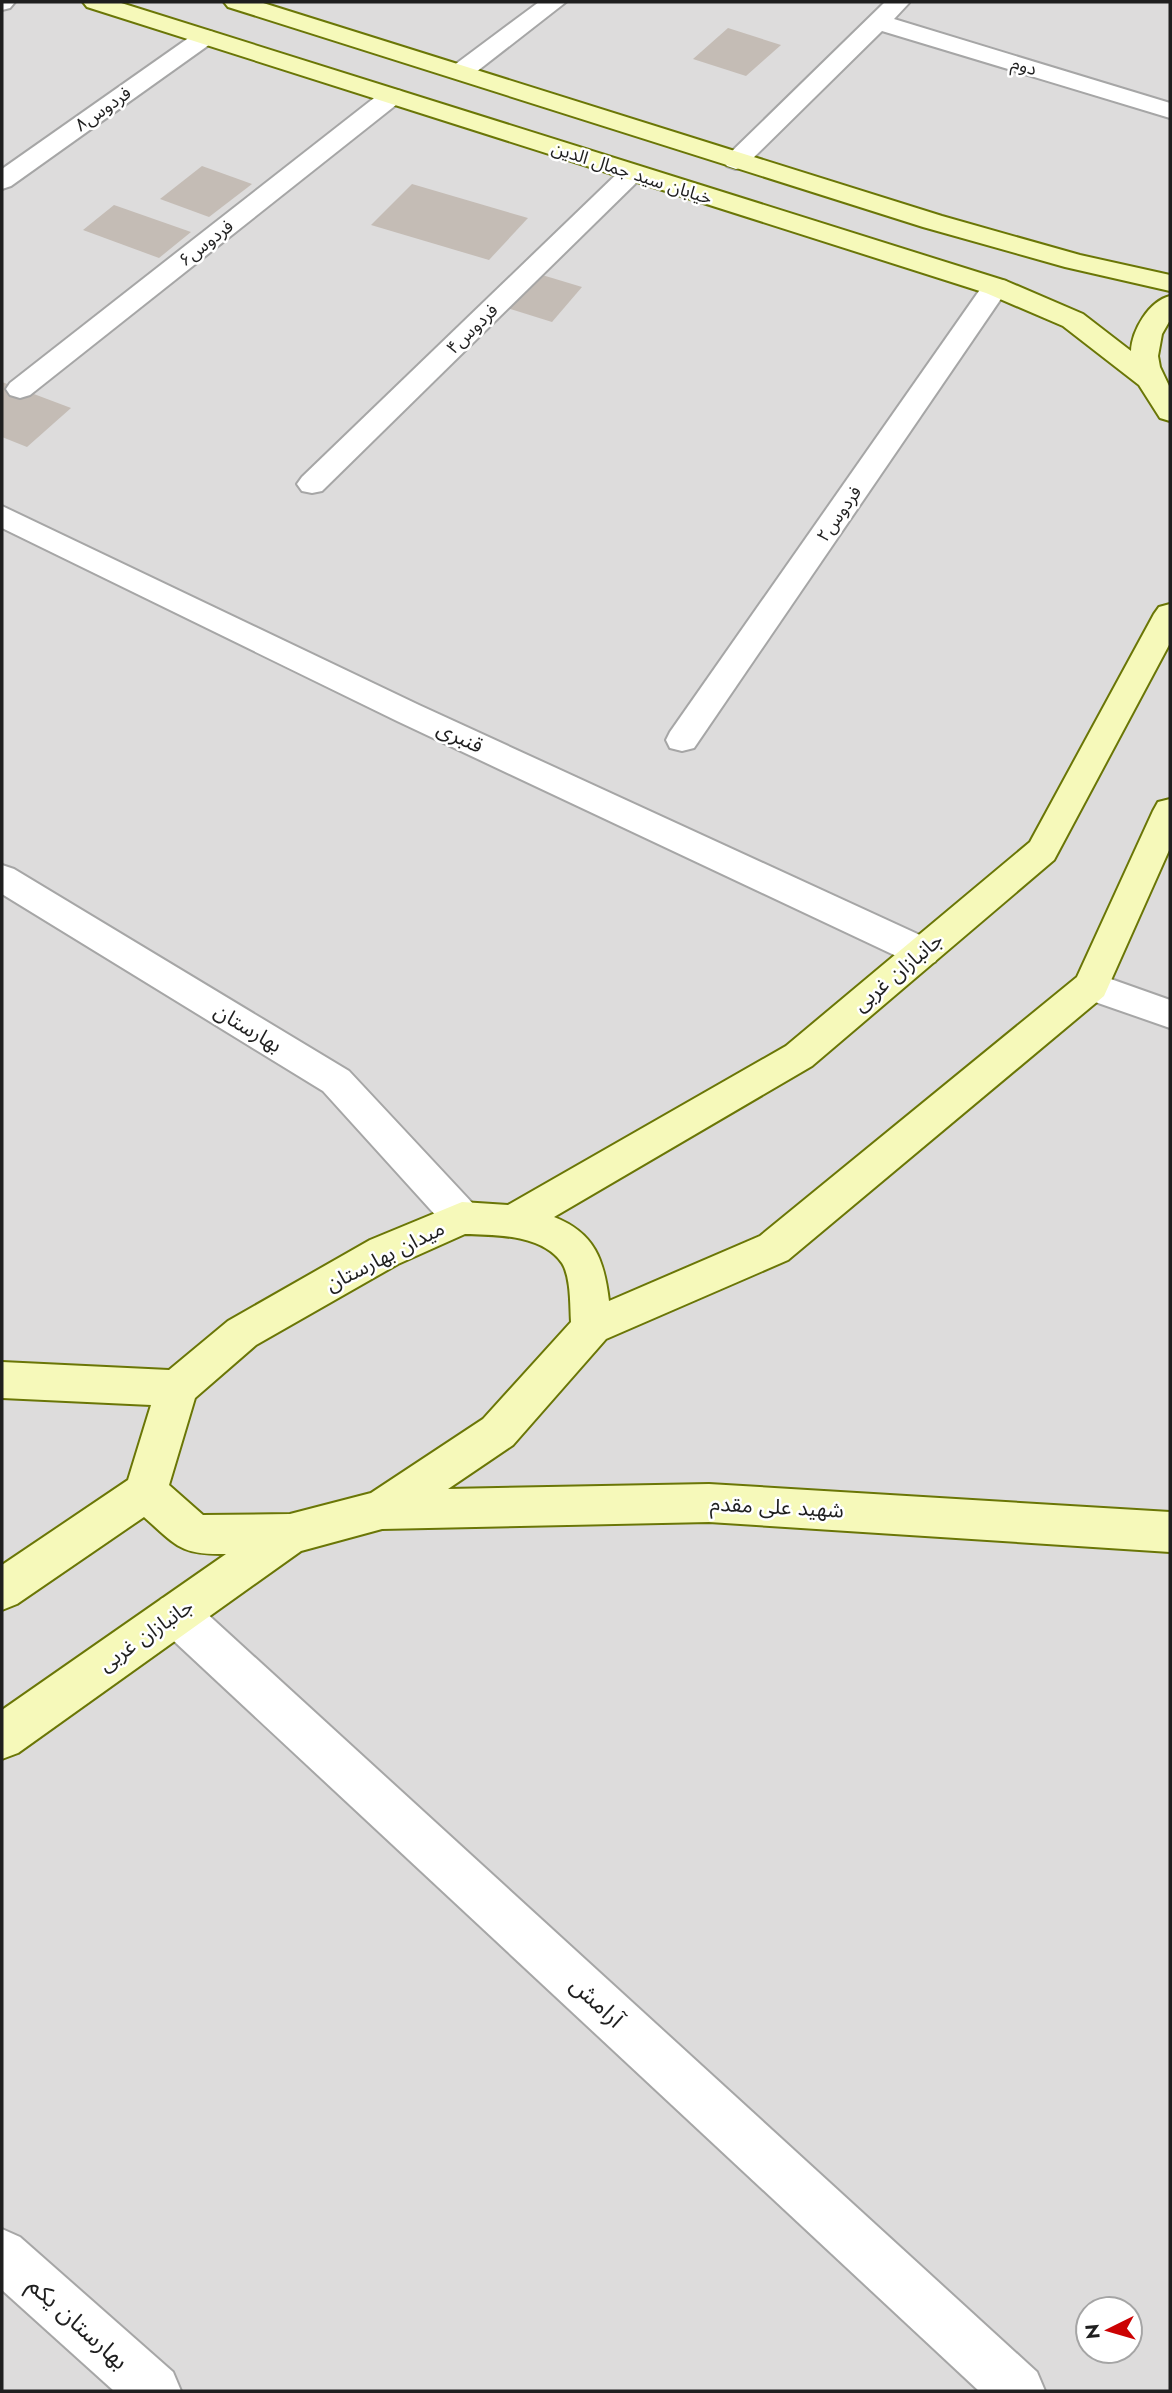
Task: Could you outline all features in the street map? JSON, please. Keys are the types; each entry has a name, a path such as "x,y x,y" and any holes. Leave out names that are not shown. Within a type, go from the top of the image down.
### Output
{"main road":[{"path":"236,2 462,71 995,242 1090,267 1170,283"},
{"name":"خیابان سید جمال الدین","path":"107,3 205,37 996,287 1073,320 1150,380"},
{"path":"1170,304 1150,326 1143,352 1150,380 1170,412"},
{"path":"1150,380 1170,406"},
{"name":"جانبازان غربی","path":"515,1220 799,1056 1042,851 1170,614"},
{"path":"146,1492 195,1535 290,1534 382,1510 498,1432 592,1327 774,1248 1091,986 1170,811"},
{"name":"میدان بهارستان","path":"177,1388 242,1333 384,1252 462,1218 515,1220 547,1232 576,1250 589,1286 592,1327"},
{"path":"2,1380 177,1388 146,1492 2,1590"},
{"name":"شهید علی مقدم","path":"382,1510 709,1503 1170,1532"},
{"name":"جانبازان غربی","path":"2,1737 290,1534"}],"street":[{"path":"462,71 554,2"},
{"path":"736,161 899,2"},
{"name":"دوم","path":"878,22 1170,111"},
{"name":"فردوس۸","path":"2,181 205,37"},
{"name":"فردوس۶","path":"20,389 392,96"},
{"name":"فردوس۴","path":"312,484 632,173"},
{"name":"فردوس۲","path":"682,740 996,287"},
{"name":"قنبری","path":"2,516 408,713 922,952"},
{"name":"بهارستان","path":"2,878 336,1081 462,1218"},
{"path":"1091,986 1170,1014"},
{"name":"آرامش","path":"176,1614 1018,2391"},
{"name":"بهارستان یکم","path":"2,2255 154,2391"}],"shaded area":[{"path":"2,2 1170,2 1170,2391 2,2391"}],"building":[{"path":"728,28 781,45 746,76 693,59"},
{"path":"202,166 252,184 209,217 160,199"},
{"path":"412,184 528,218 489,260 371,225"},
{"path":"114,205 191,232 159,258 83,230"},
{"path":"519,268 582,287 552,322 488,302"},
{"path":"2,382 71,408 27,447 2,437"}]}
